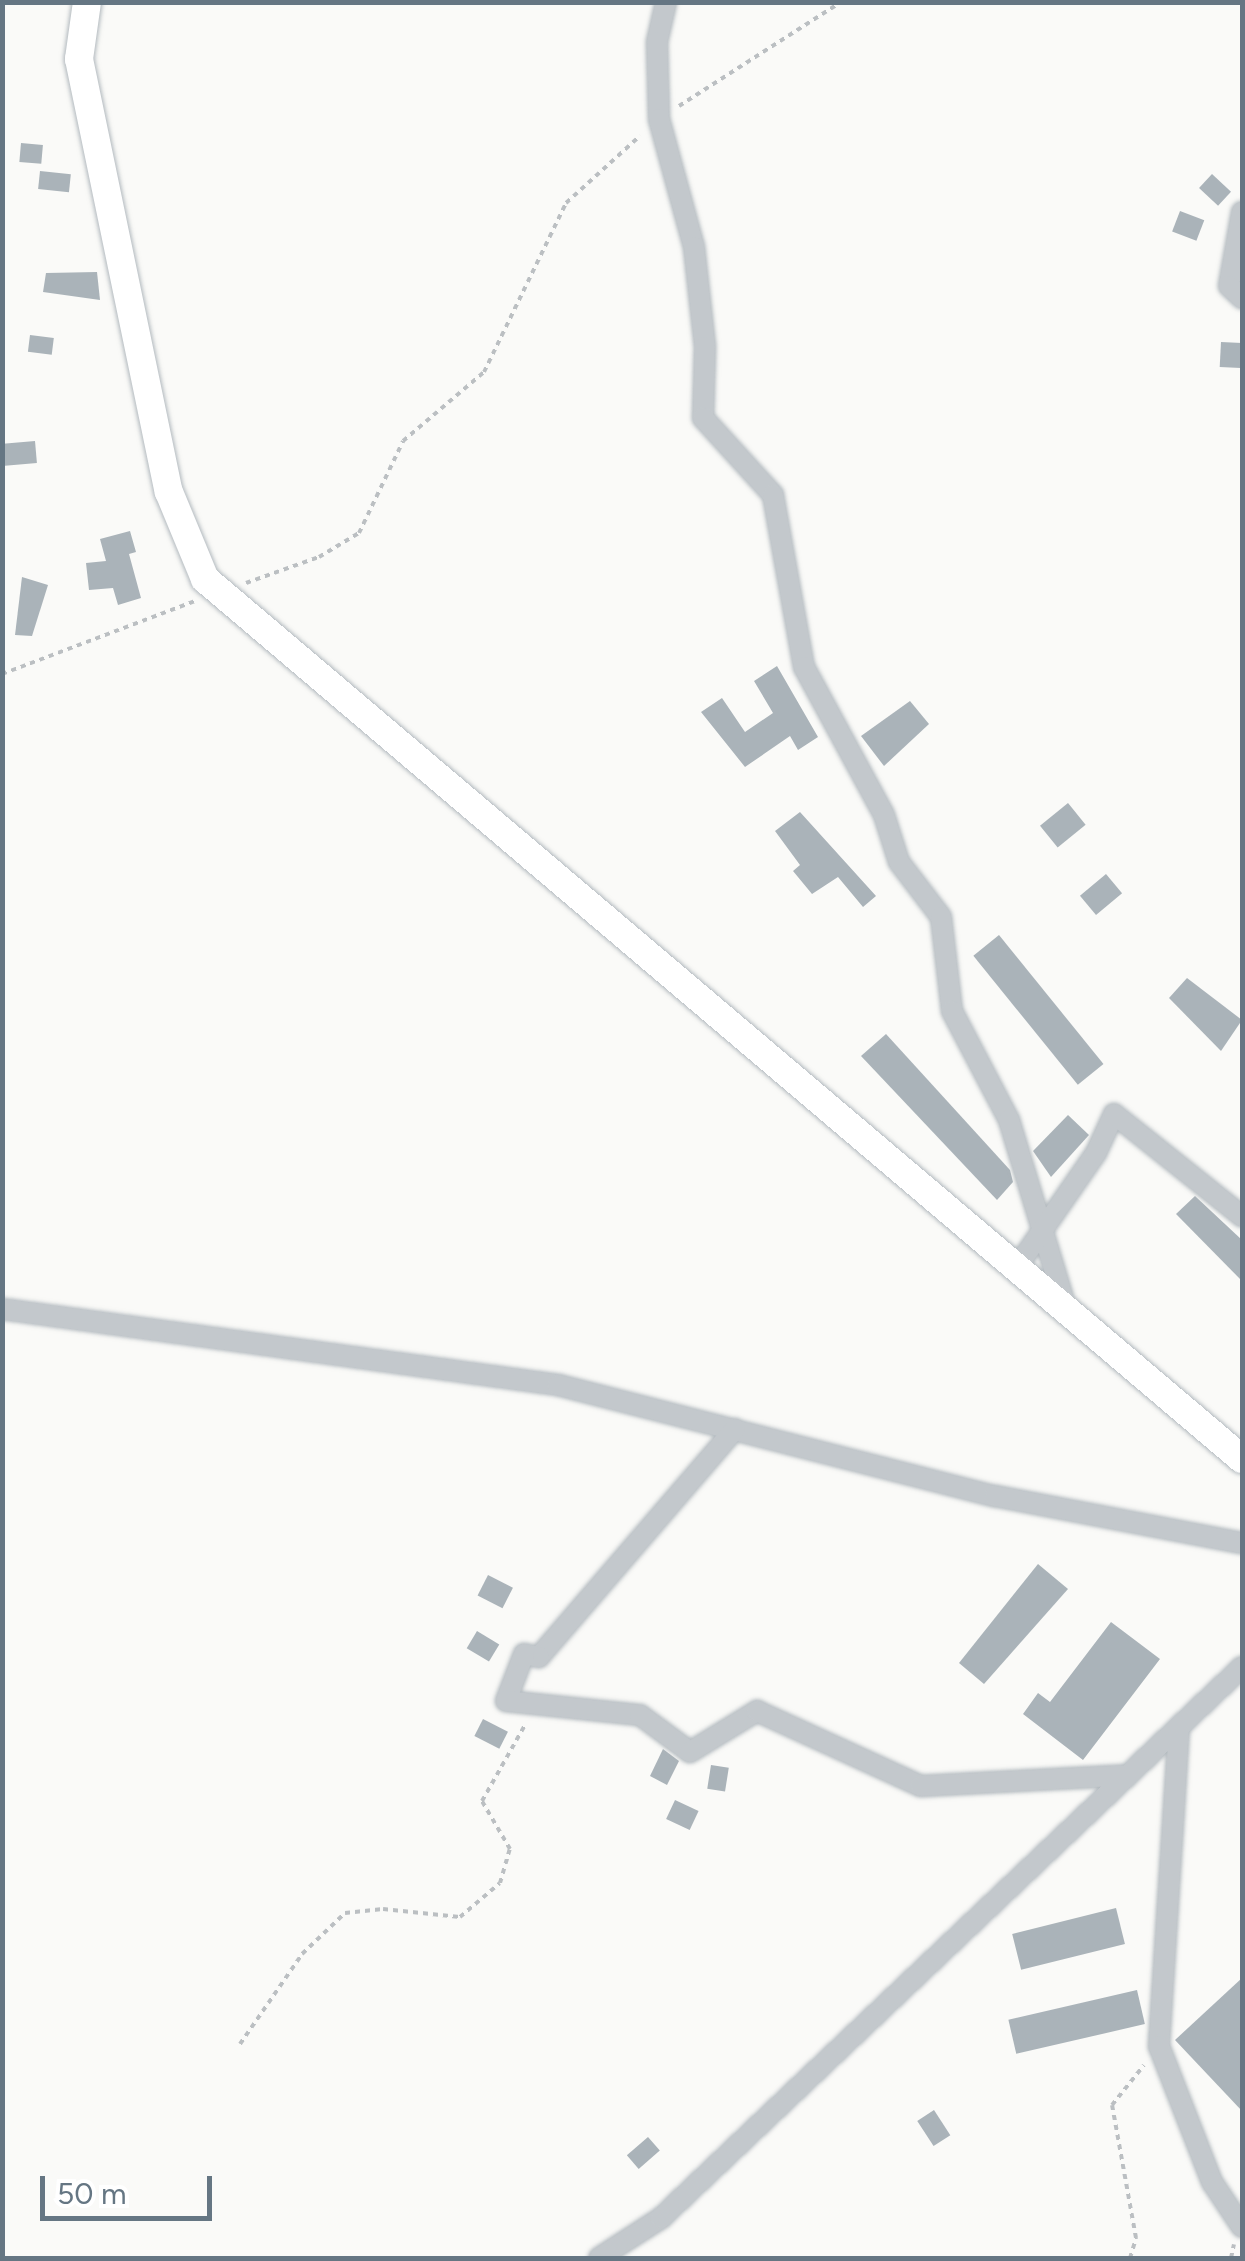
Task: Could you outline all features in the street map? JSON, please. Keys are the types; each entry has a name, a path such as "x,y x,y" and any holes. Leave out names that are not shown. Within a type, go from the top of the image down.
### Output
{"main road":[{"path":"87,2 79,59 169,492 205,580 1242,1459"}],"street":[{"path":"666,2 657,42 659,119 694,247 705,347 703,418 772,495 804,667 884,815 899,862 941,917 952,1011 1009,1120 1066,1308"},
{"path":"1242,212 1229,286 1242,298"},
{"path":"1016,1266 1096,1154 1114,1114 1242,1216"},
{"path":"2,1309 558,1384 1014,1500 1242,1543"},
{"path":"734,1430 539,1658 524,1654 506,1701 640,1716 690,1752 756,1711 921,1786 1128,1775"},
{"path":"599,2258 661,2218 1242,1667"},
{"path":"1180,1727 1159,2046 1212,2182 1242,2226"}],"path":[{"path":"2,674 319,558 360,533 403,441 484,372 566,203 659,119 841,2"},
{"path":"240,2044 302,1954 346,1914 383,1909 460,1918 500,1884 510,1849 482,1801 537,1704"},
{"path":"1130,2258 1136,2238 1112,2105 1159,2046"}],"building":[{"path":"21,143 43,145 41,164 19,162"},
{"path":"40,171 71,174 69,192 38,189"},
{"path":"1212,174 1231,192 1218,206 1199,188"},
{"path":"1180,211 1204,220 1196,241 1172,232"},
{"path":"97,272 100,300 43,292 46,273"},
{"path":"30,335 54,338 52,355 28,352"},
{"path":"1221,342 1242,343 1241,368 1220,367"},
{"path":"35,441 37,463 5,466 3,444"},
{"path":"130,531 136,552 129,554 141,598 118,605 113,588 89,590 86,563 106,561 100,539"},
{"path":"22,577 48,585 32,636 15,635"},
{"path":"777,666 818,737 798,750 790,736 745,767 701,712 722,698 745,732 773,713 754,681"},
{"path":"910,701 929,724 884,766 861,736"},
{"path":"1068,803 1086,825 1058,847 1040,826"},
{"path":"800,812 876,896 863,907 838,877 812,894 793,871 800,865 775,831"},
{"path":"1106,874 1122,893 1096,915 1080,896"},
{"path":"999,935 1103,1064 1078,1085 973,956"},
{"path":"1187,978 1242,1020 1221,1051 1169,998"},
{"path":"886,1034 1010,1170 1013,1182 997,1200 861,1056"},
{"path":"1068,1115 1089,1135 1051,1177 1033,1151"},
{"path":"1195,1196 1242,1240 1242,1281 1176,1214"},
{"path":"1038,1564 1068,1589 984,1684 959,1663"},
{"path":"488,1575 513,1588 503,1608 478,1595"},
{"path":"1111,1622 1160,1659 1083,1760 1023,1714 1038,1693 1050,1702"},
{"path":"477,1631 499,1644 489,1662 467,1648"},
{"path":"483,1719 508,1732 499,1749 474,1736"},
{"path":"663,1749 679,1761 667,1785 650,1776"},
{"path":"711,1765 729,1768 725,1792 707,1789"},
{"path":"675,1800 699,1811 690,1830 666,1819"},
{"path":"1116,1908 1125,1944 1021,1970 1012,1934"},
{"path":"1242,1978 1242,2111 1175,2040"},
{"path":"1137,1990 1145,2024 1016,2054 1008,2020"},
{"path":"934,2110 950,2135 934,2146 917,2121"},
{"path":"648,2137 660,2151 639,2169 627,2155"}]}
